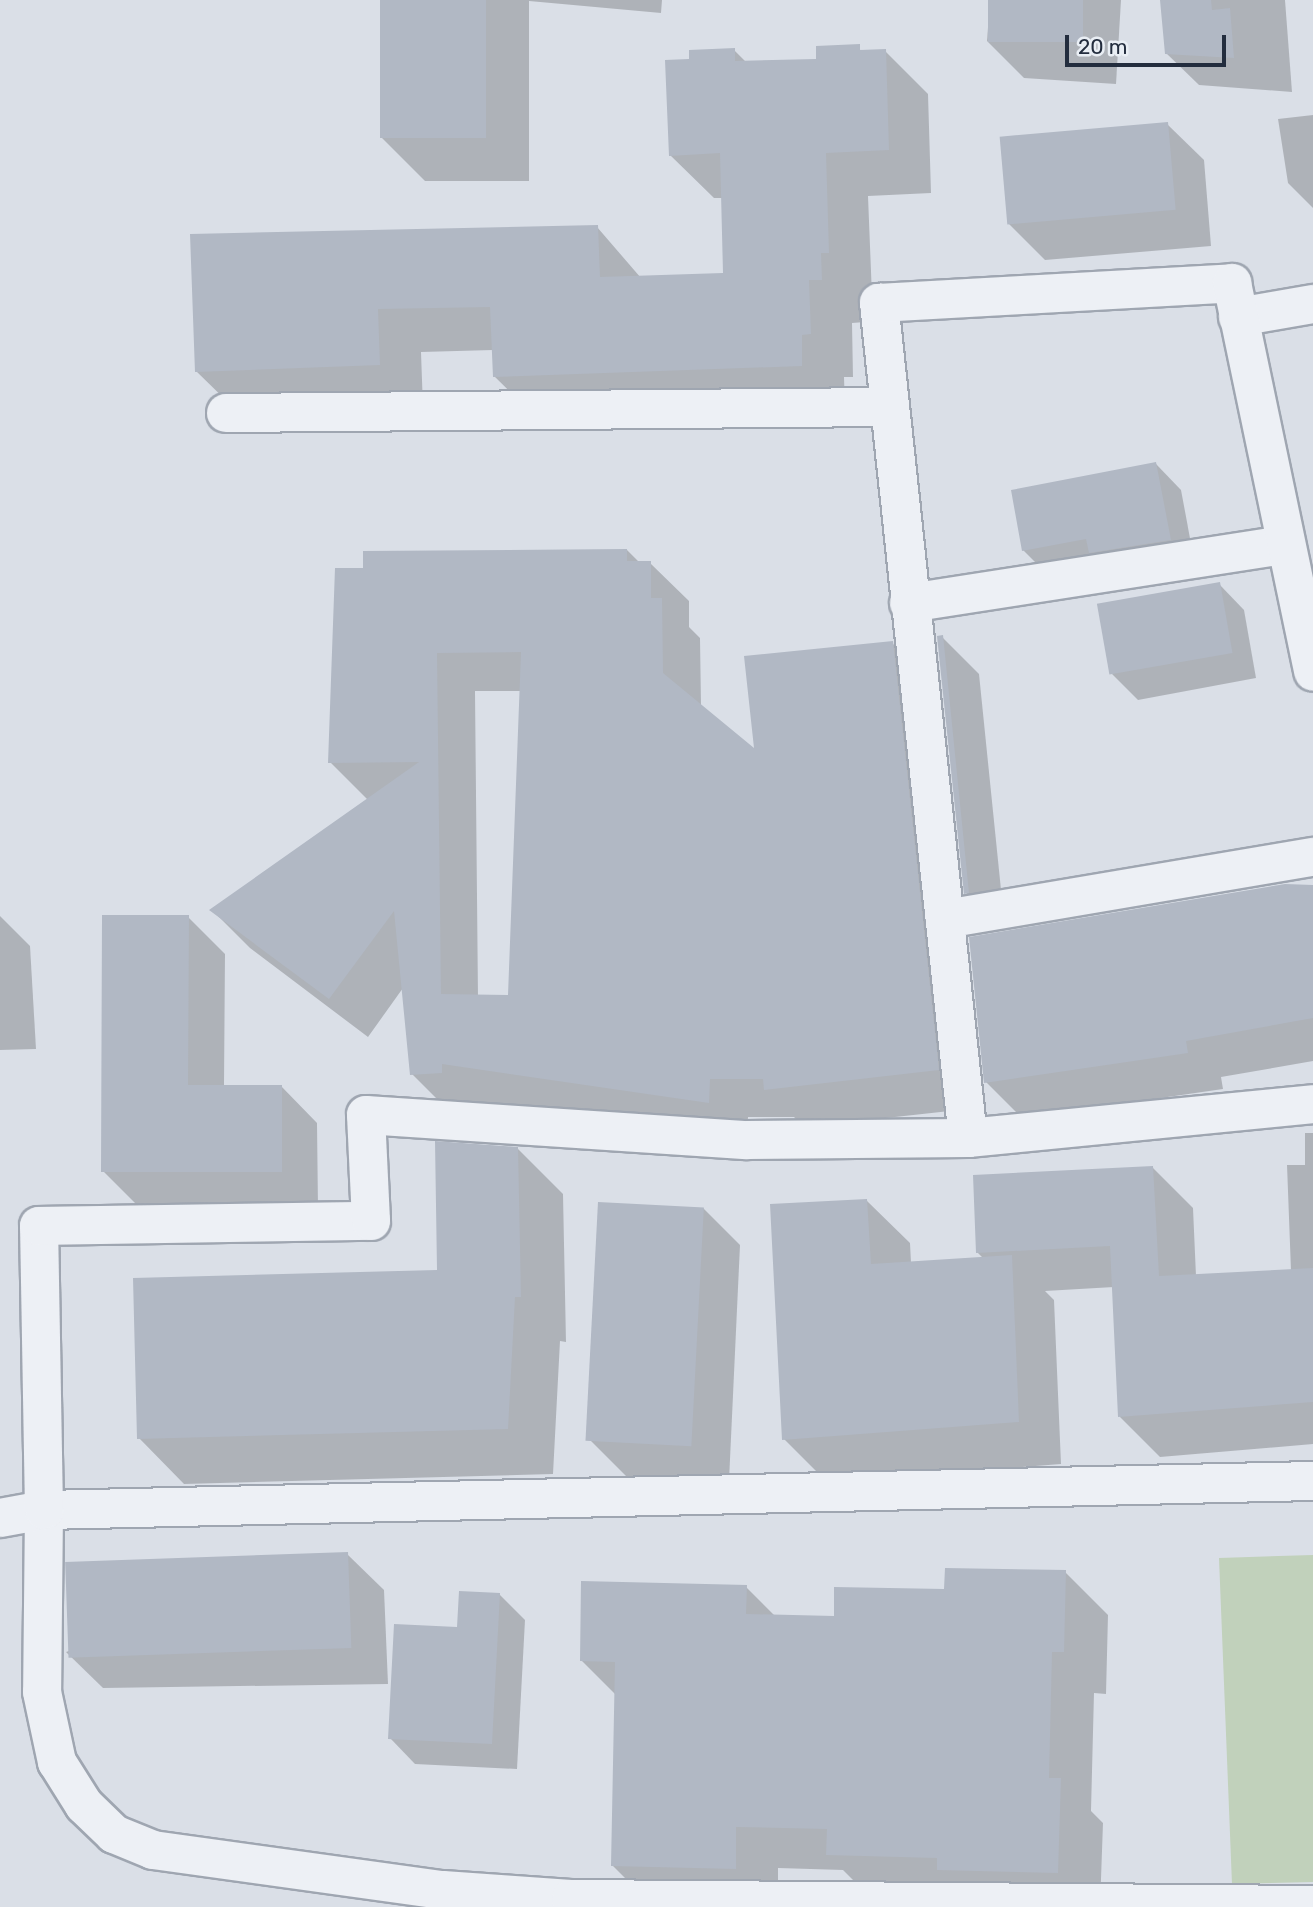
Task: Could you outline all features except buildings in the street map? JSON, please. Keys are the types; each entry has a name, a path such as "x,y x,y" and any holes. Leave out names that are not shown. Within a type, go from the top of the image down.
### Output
{"street":[{"path":"968,1139 879,303 1232,283 1283,545 1313,672"},
{"path":"1238,317 1313,304"},
{"path":"226,413 890,407"},
{"path":"909,603 1283,545"},
{"path":"945,919 1313,857"},
{"path":"1313,1104 968,1139 747,1140 366,1115 371,1221 39,1226 44,1510 42,1692 57,1762 84,1805 114,1834 153,1850 443,1890 571,1899 1313,1905"},
{"path":"0,1518 44,1510 1313,1482"}],"green space":[{"path":"1313,1555 1313,1882 1232,1884 1219,1558"}]}
